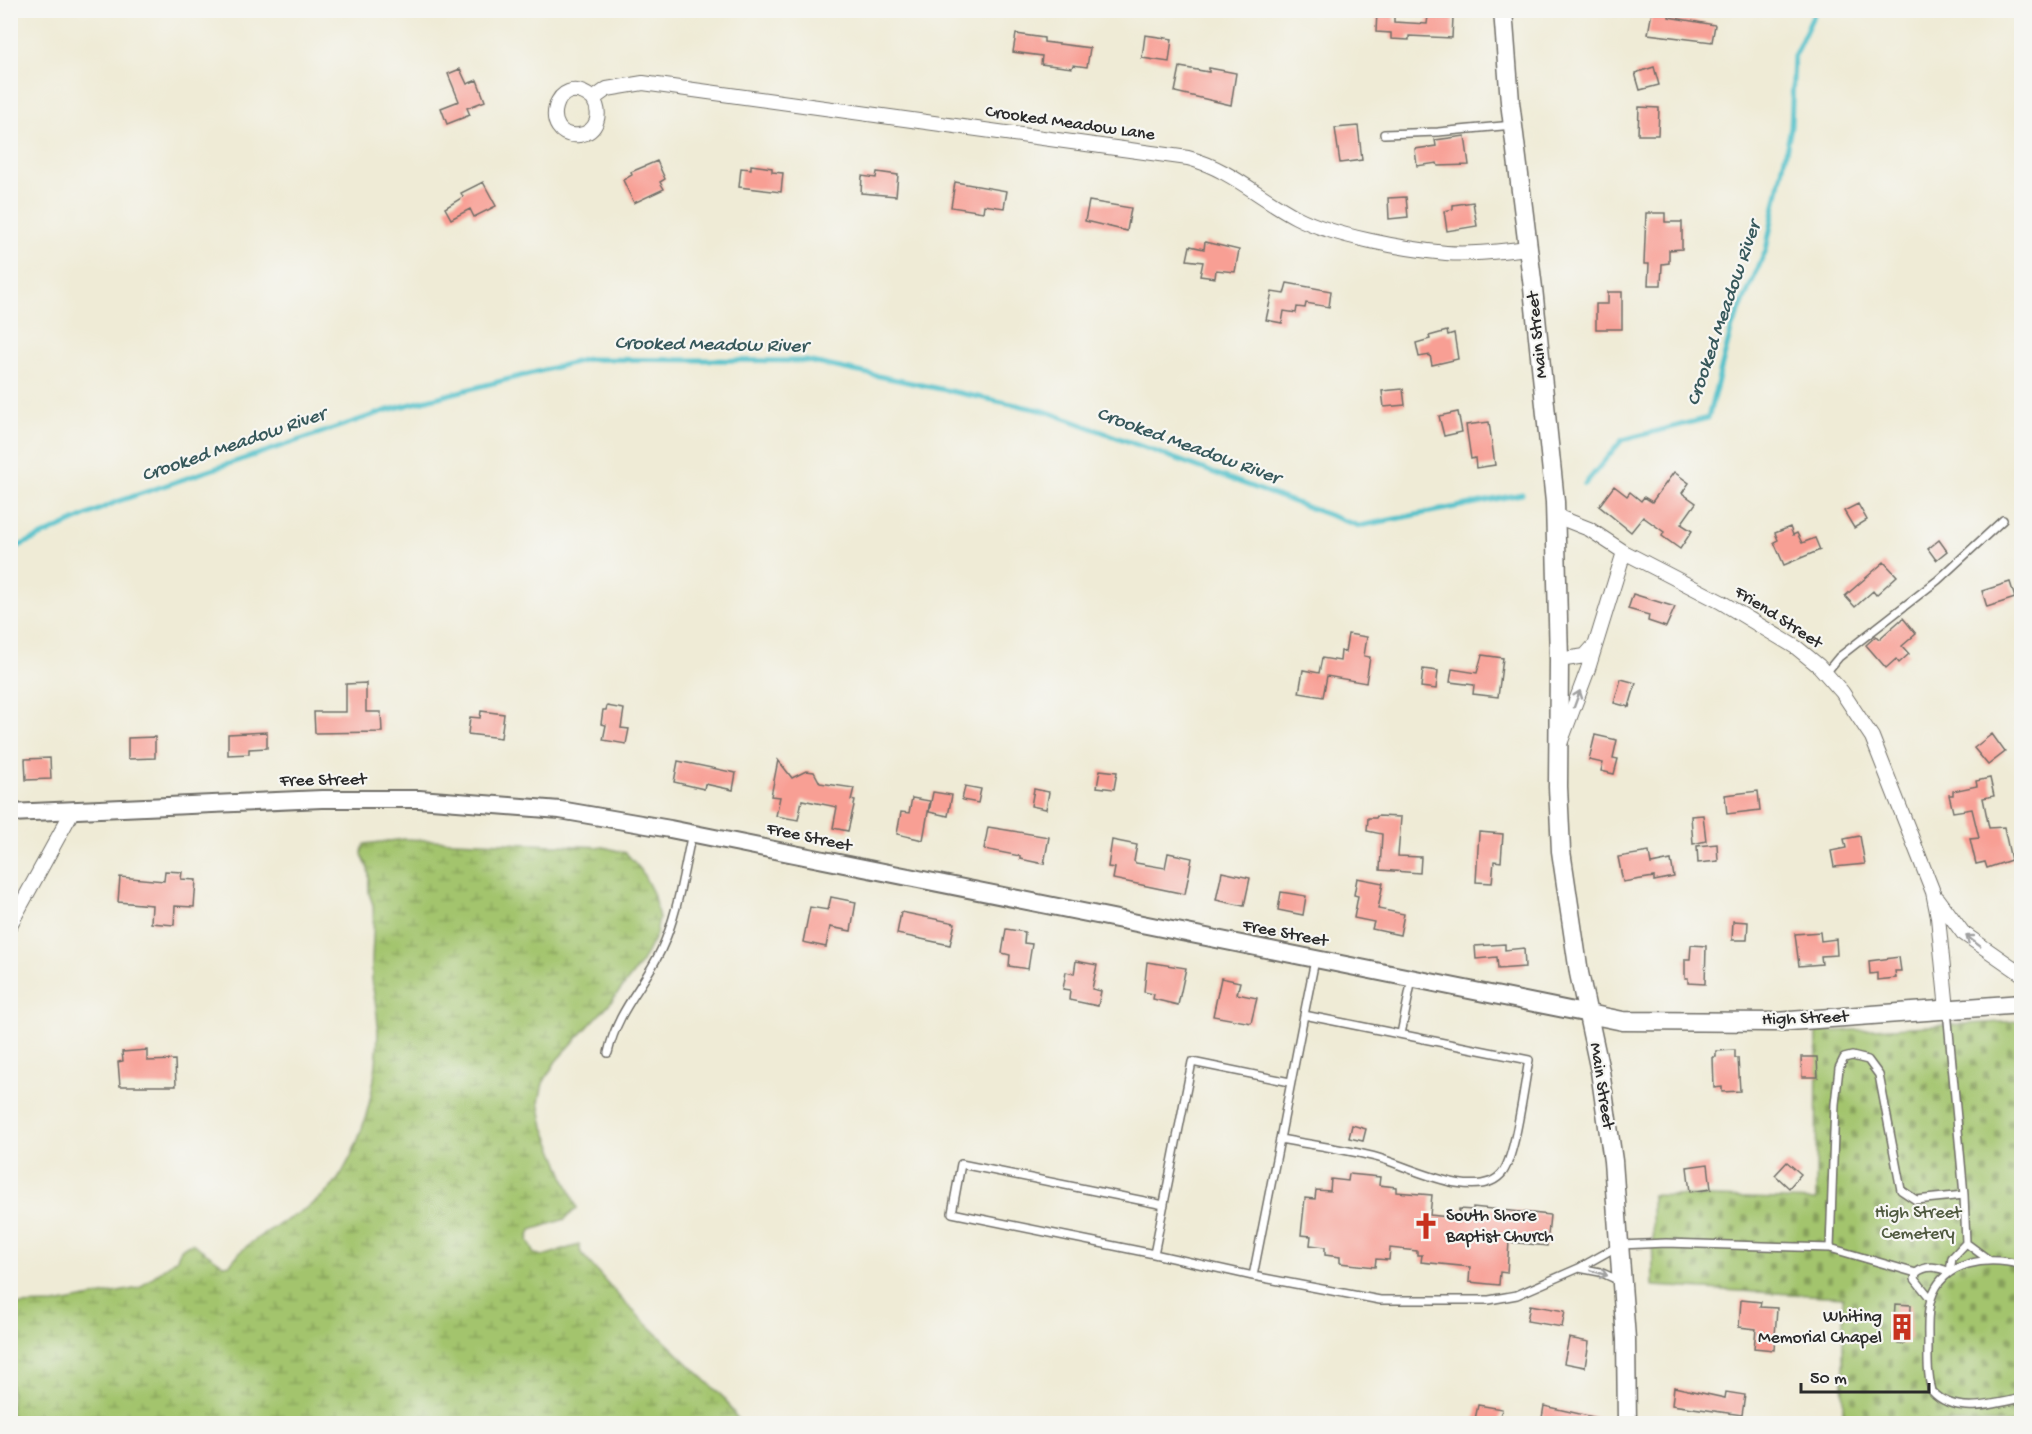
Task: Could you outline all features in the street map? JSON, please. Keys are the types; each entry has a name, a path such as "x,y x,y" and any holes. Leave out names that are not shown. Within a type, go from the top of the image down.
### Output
{"main road":[{"name":"Main Street","path":"1503,10 1513,125 1556,516 1561,851 1579,973 1600,1071 1613,1161 1620,1245 1627,1424"},
{"name":"High Street","path":"1589,1014 1623,1021 1764,1022 2022,1004"}],"street":[{"name":"Crooked Meadow Lane","path":"593,99 607,89 643,82 1188,158 1212,165 1251,187 1274,205 1322,227 1447,253 1482,253 1528,248"},
{"name":"Friend Street","path":"1556,516 1589,529 1624,552 1767,629 1797,648 1842,692 1872,737 1933,892 1938,917 1947,1010"},
{"name":"Main Street","path":"1558,750 1588,669 1624,552"},
{"path":"1559,660 1585,656 1593,647"},
{"name":"Free Street","path":"10,813 322,799 462,800 560,810 692,834 1589,1014"},
{"path":"10,925 72,810"},
{"name":"Friend Street","path":"1933,892 1963,933 2022,974"}],"lane":[{"path":"1384,134 1513,125"},
{"path":"1825,674 1839,657 1938,580 2003,520"},
{"path":"608,1053 622,1010 659,953 672,925 692,834"},
{"path":"1253,1276 1315,960"},
{"path":"1401,1034 1412,979"},
{"path":"1947,1010 1964,1195 1966,1243 1952,1258 1950,1272"},
{"path":"1280,1138 1377,1157 1421,1175 1474,1185 1488,1183 1497,1178 1509,1160 1528,1060 1305,1015"},
{"path":"1830,1248 1835,1104 1839,1068 1844,1058 1852,1056 1868,1060 1879,1075 1901,1190 1916,1200 1964,1195"},
{"path":"1154,1254 1192,1062 1290,1082"},
{"path":"1164,1205 961,1164 951,1213 1380,1300 1490,1300 1517,1295 1580,1268 1620,1245 1666,1243 1830,1248 1916,1273 1931,1267 1950,1272"},
{"path":"1966,1243 1989,1260"},
{"path":"2022,1265 1989,1260 1970,1263 1950,1272 1941,1280 1931,1299 1928,1372 1932,1391 1937,1397 1950,1404 1983,1406 2022,1398"},
{"path":"1580,1268 1600,1272 1622,1283"},
{"path":"1916,1273 1918,1286 1931,1299"}],"green space":[{"path":"405,839 604,847 626,853 641,870 653,893 659,918 656,935 642,962 611,1002 556,1061 543,1083 539,1102 544,1127 577,1208 565,1219 531,1230 528,1240 535,1254 543,1256 579,1245 581,1253 624,1302 725,1399 740,1423 11,1423 11,1305 55,1304 139,1288 177,1258 184,1247 192,1243 224,1265 230,1264 256,1239 318,1200 342,1173 351,1157 364,1121 376,1065 378,1022 372,978 373,905 369,894 369,872 362,851 365,844"},
{"name":"High Street Cemetery","path":"2021,1021 2021,1423 1843,1423 1843,1297 1653,1286 1652,1195 1816,1200 1817,1032"}],"building":[{"path":"1652,11 1669,14 1669,17 1715,25 1712,42 1648,34"},
{"path":"1377,12 1394,14 1394,22 1427,24 1428,16 1453,17 1452,38 1409,36 1409,40 1391,39 1391,33 1376,32"},
{"path":"1016,34 1044,38 1044,42 1090,48 1087,67 1073,65 1072,68 1041,64 1042,56 1013,52"},
{"path":"1145,35 1172,39 1169,62 1142,58"},
{"path":"1180,67 1209,72 1209,68 1236,73 1231,105 1175,92"},
{"path":"1654,67 1659,85 1640,90 1635,73"},
{"path":"460,69 467,84 477,80 485,101 467,108 470,115 447,124 441,108 459,101 448,74"},
{"path":"1639,107 1659,108 1658,135 1638,135"},
{"path":"1358,126 1362,160 1340,163 1335,128"},
{"path":"1465,136 1469,165 1438,166 1437,163 1417,166 1415,149 1436,146 1435,140"},
{"path":"657,161 665,179 660,182 664,189 634,203 623,180 632,175 631,172"},
{"path":"751,165 772,168 772,172 783,173 781,192 739,187 741,168 751,169"},
{"path":"877,172 898,175 896,196 861,193 862,176 876,178"},
{"path":"483,182 496,206 474,217 470,209 451,219 445,208 463,197 461,193"},
{"path":"955,182 1007,191 1004,208 984,205 983,212 951,207"},
{"path":"1406,197 1408,217 1389,219 1388,198"},
{"path":"1089,201 1131,208 1127,231 1085,221"},
{"path":"1473,202 1477,226 1447,231 1444,211 1453,209 1453,205"},
{"path":"1646,213 1665,213 1665,222 1682,222 1682,249 1669,250 1669,263 1662,264 1661,285 1648,285 1649,264 1644,264"},
{"path":"1205,242 1239,250 1235,272 1216,270 1215,278 1200,276 1203,262 1187,260 1190,246 1204,249"},
{"path":"1287,283 1331,291 1329,307 1306,303 1305,308 1297,307 1296,313 1284,311 1282,323 1266,320 1272,292 1284,294"},
{"path":"1608,292 1622,292 1622,329 1596,329 1596,304 1608,304"},
{"path":"1447,331 1448,335 1454,333 1458,359 1432,365 1430,355 1419,357 1416,343 1430,339 1429,336"},
{"path":"1403,389 1405,405 1384,407 1382,391"},
{"path":"1458,412 1462,432 1444,436 1439,416"},
{"path":"1489,422 1495,465 1476,468 1475,458 1471,459 1466,425"},
{"path":"1674,472 1689,483 1682,493 1696,503 1681,524 1692,531 1680,549 1662,536 1664,532 1643,517 1631,532 1599,506 1614,486 1627,496 1630,492 1641,501 1644,497 1652,502"},
{"path":"1858,504 1867,520 1854,528 1844,511"},
{"path":"1790,527 1793,535 1797,533 1802,543 1815,538 1820,550 1784,565 1774,542 1778,540 1775,533"},
{"path":"1939,540 1947,551 1936,560 1928,549"},
{"path":"1884,562 1897,576 1876,595 1873,591 1855,607 1845,596"},
{"path":"2010,582 2015,598 1987,607 1982,591"},
{"path":"1633,594 1675,607 1666,627 1648,621 1649,615 1628,609"},
{"path":"1903,618 1916,634 1902,646 1909,654 1899,663 1896,659 1886,668 1866,645 1876,636 1879,639"},
{"path":"1348,634 1367,637 1364,656 1370,657 1366,683 1327,676 1323,697 1299,693 1303,670 1319,673 1322,658 1340,661 1341,651 1345,652"},
{"path":"1482,655 1503,658 1498,697 1473,694 1474,685 1450,682 1452,669 1477,673"},
{"path":"1423,669 1438,671 1436,689 1421,687"},
{"path":"1621,679 1636,683 1629,707 1614,703"},
{"path":"366,683 366,712 381,712 382,732 315,733 314,712 346,712 346,684"},
{"path":"607,706 624,709 621,728 629,729 626,744 603,740 606,725 601,724 603,710 606,710"},
{"path":"481,711 504,714 501,738 468,734 470,717 480,718"},
{"path":"267,732 267,748 249,749 249,754 228,755 228,734"},
{"path":"1992,734 2005,752 1988,765 1974,748"},
{"path":"1595,735 1617,740 1613,758 1618,759 1614,774 1601,771 1603,763 1589,760"},
{"path":"155,737 155,758 128,759 128,738"},
{"path":"50,758 51,779 26,780 25,759"},
{"path":"778,760 792,778 806,771 814,772 820,783 854,788 851,800 855,801 848,831 833,828 837,807 802,800 798,820 776,816 780,797 771,796"},
{"path":"678,761 736,773 733,790 705,784 704,789 674,782"},
{"path":"1100,770 1117,772 1114,789 1097,787"},
{"path":"1990,778 1994,796 1983,798 1989,828 2004,827 2011,860 1987,868 1985,862 1976,864 1970,839 1979,838 1972,809 1953,812 1949,795 1953,795 1953,791 1977,786 1976,781"},
{"path":"965,786 981,789 978,803 962,800"},
{"path":"1034,789 1049,792 1046,809 1031,806"},
{"path":"1758,791 1760,810 1727,814 1725,795"},
{"path":"933,792 952,795 948,816 929,812"},
{"path":"912,798 930,801 923,840 897,834 901,812 909,813"},
{"path":"1703,815 1706,841 1693,844 1691,816"},
{"path":"1401,817 1398,856 1421,857 1420,873 1380,870 1382,834 1367,831 1368,818"},
{"path":"988,827 1049,837 1044,864 1020,859 1020,856 984,849"},
{"path":"1479,832 1503,834 1501,862 1494,861 1492,883 1476,882"},
{"path":"1860,836 1865,864 1834,867 1831,851 1846,848 1844,839"},
{"path":"1112,840 1137,845 1134,861 1136,863 1165,868 1168,853 1192,858 1185,894 1113,879 1115,868 1108,867"},
{"path":"1717,844 1718,861 1698,863 1697,846"},
{"path":"1649,852 1651,864 1671,860 1674,877 1654,881 1654,877 1623,882 1618,857"},
{"path":"165,871 182,872 181,879 196,880 194,907 175,906 174,925 151,923 152,905 118,902 120,877 164,881"},
{"path":"1222,872 1250,878 1244,906 1216,900"},
{"path":"1357,878 1383,883 1378,909 1404,914 1400,935 1372,929 1374,922 1354,918 1358,896 1354,895"},
{"path":"1281,892 1306,896 1303,915 1278,910"},
{"path":"831,897 856,902 851,931 830,927 826,947 803,942 810,907 828,910"},
{"path":"901,912 955,923 950,945 897,934"},
{"path":"1733,921 1748,922 1747,940 1732,940"},
{"path":"1006,929 1025,932 1024,943 1032,944 1028,969 1009,966 1010,955 1002,953"},
{"path":"1820,932 1821,941 1836,939 1837,955 1821,956 1822,964 1799,966 1795,934"},
{"path":"1505,944 1505,950 1524,948 1525,967 1498,969 1497,957 1476,959 1475,946"},
{"path":"1691,945 1706,946 1705,984 1688,983 1688,978 1685,978 1685,959 1690,959"},
{"path":"1899,957 1901,971 1895,971 1896,978 1877,980 1877,973 1870,974 1869,961"},
{"path":"1076,961 1097,965 1092,989 1101,991 1098,1006 1069,1000 1070,990 1063,989 1066,972 1074,974"},
{"path":"1147,962 1186,968 1178,1005 1153,999 1154,994 1144,992"},
{"path":"1221,978 1240,982 1237,994 1257,998 1251,1023 1213,1016"},
{"path":"147,1050 147,1061 175,1060 176,1086 120,1086 118,1062 123,1061 122,1052"},
{"path":"1735,1050 1735,1058 1738,1058 1740,1091 1722,1092 1722,1087 1714,1088 1713,1057 1716,1057 1716,1051"},
{"path":"1801,1057 1817,1057 1818,1077 1802,1077"},
{"path":"1352,1125 1366,1129 1363,1141 1349,1138"},
{"path":"1787,1162 1801,1174 1789,1188 1775,1175"},
{"path":"1708,1164 1711,1189 1690,1192 1687,1167"},
{"name":"South Shore Baptist Church","path":"1349,1174 1380,1177 1379,1185 1396,1187 1396,1192 1432,1195 1430,1215 1458,1218 1459,1209 1473,1210 1473,1207 1550,1215 1547,1246 1509,1242 1507,1273 1500,1272 1499,1285 1469,1282 1470,1267 1421,1262 1422,1255 1417,1255 1417,1251 1390,1248 1389,1260 1376,1259 1375,1267 1340,1263 1340,1257 1325,1255 1325,1247 1310,1245 1311,1236 1301,1235 1305,1198 1315,1199 1316,1190 1330,1191 1331,1179 1348,1181"},
{"path":"1741,1300 1761,1302 1760,1307 1777,1308 1774,1350 1754,1348 1756,1329 1739,1327"},
{"name":"Whiting Memorial Chapel","path":"1895,1304 1911,1305 1910,1338 1904,1344 1893,1339"},
{"path":"1530,1305 1565,1311 1562,1327 1527,1321"},
{"path":"1569,1338 1589,1342 1585,1367 1564,1363"},
{"path":"1674,1387 1725,1398 1726,1392 1745,1395 1742,1415 1672,1405"},
{"path":"1478,1405 1502,1409 1499,1424 1474,1424"},
{"path":"1544,1406 1598,1418 1598,1424 1541,1424"}],"waterway":[{"name":"Crooked Meadow River","path":"1585,484 1622,440 1708,418 1732,327 1766,250 1791,127 1794,56 1816,10"},
{"name":"Crooked Meadow River","path":"10,550 116,502 388,410 587,359 807,361 1045,411 1359,526 1522,494"}],"place":[{"name":"South Shore Baptist Church","path":"1426,1226"},
{"name":"Whiting Memorial Chapel","path":"1902,1327"}]}
